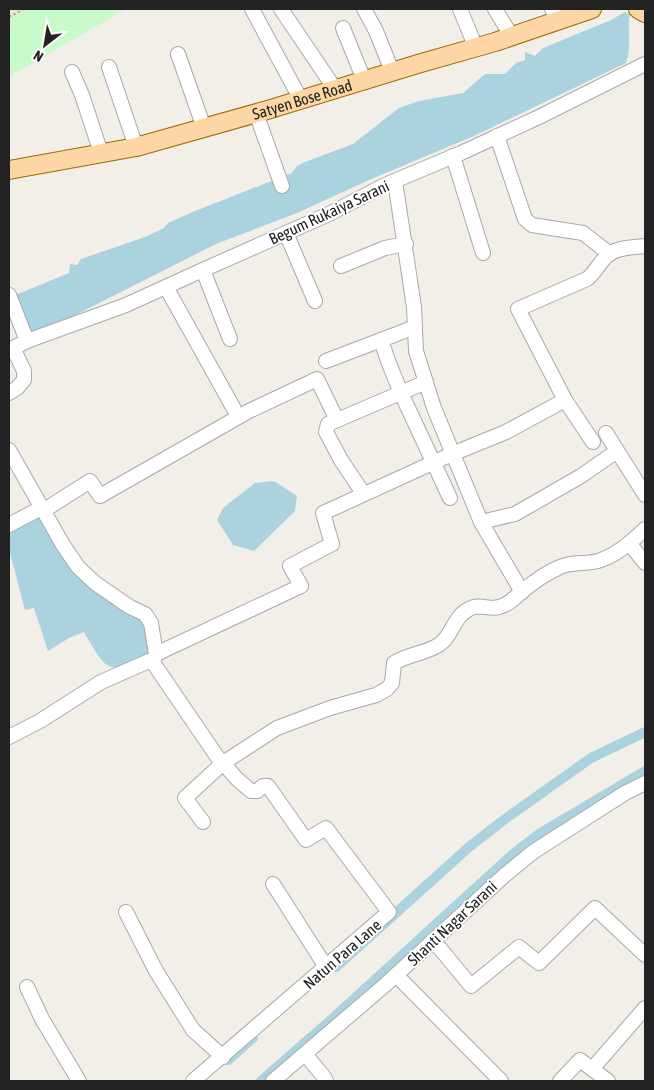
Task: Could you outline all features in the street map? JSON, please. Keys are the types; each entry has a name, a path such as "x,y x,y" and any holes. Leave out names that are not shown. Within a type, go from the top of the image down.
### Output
{"main road":[{"name":"Satyen Bose Road","path":"9,170 136,147 512,37 555,15 592,9"}],"street":[{"path":"252,9 301,100"},
{"path":"281,9 334,89"},
{"path":"364,9 376,31 392,71"},
{"path":"460,9 476,48"},
{"path":"495,9 512,37"},
{"path":"343,28 364,80"},
{"path":"178,54 204,128"},
{"name":"Begum Rukaiya Sarani","path":"11,349 27,341 126,305 497,136 645,64"},
{"path":"109,67 136,147"},
{"path":"72,72 82,95 101,153"},
{"path":"256,113 282,186"},
{"path":"497,136 524,219 532,225 583,233 610,254"},
{"path":"453,156 483,253"},
{"path":"396,181 414,307 416,350 452,454 480,522 522,592"},
{"path":"286,233 315,301"},
{"path":"341,266 385,248 406,244"},
{"path":"593,442 565,400 518,309 587,279 594,274 610,254 624,248 645,246"},
{"path":"203,270 230,339"},
{"path":"166,287 234,409"},
{"path":"9,299 27,341"},
{"path":"326,361 415,327"},
{"path":"381,340 401,393 450,498"},
{"path":"9,394 24,380 24,371 11,349"},
{"path":"9,525 42,510 90,481 100,496 249,411 317,379 337,420"},
{"path":"363,493 341,460 326,432 328,424 426,382"},
{"path":"9,737 40,721 101,682 154,659 301,586 290,566 332,544 323,513 433,462 506,432 565,400"},
{"path":"606,433 645,495"},
{"path":"9,450 63,545 85,575 130,607 145,614 151,623 154,659 223,764"},
{"path":"480,522 515,514 581,476 617,451"},
{"path":"203,822 185,798 223,764 278,728 330,708 376,695 388,689 392,683 394,663 440,644 446,638 457,618 470,608 481,606 499,608 558,567 600,560 629,543 645,529"},
{"path":"629,543 645,563"},
{"name":"Natun Para Lane","path":"193,1081 389,912 326,828 306,840 268,786 251,791 237,780 223,764"},
{"name":"Shanti Nagar Sarani","path":"272,1081 396,975 506,874 533,852 625,793 645,783"},
{"path":"273,884 326,967"},
{"path":"433,940 471,986 519,947 539,963 595,908 645,955"},
{"path":"126,912 156,971 193,1030 223,1057"},
{"path":"396,975 501,1081"},
{"path":"27,987 42,1019 79,1081"},
{"path":"592,1069 645,1008"},
{"path":"305,1054 326,1081"},
{"path":"560,1081 580,1060 608,1081"}],"path":[{"path":"9,18 24,9"}],"green space":[{"path":"9,9 126,9 9,77"}],"water":[{"path":"625,12 630,14 629,51 626,63 474,136 369,180 297,213 216,244 30,338 13,296 69,273 70,264 77,265 81,259 145,237 164,228 168,223 190,213 292,173 297,166 305,162 353,144 399,108 419,101 463,93 485,74 505,74 516,63 525,60 525,52 535,56 543,48 611,20"},
{"path":"274,481 297,496 295,511 254,551 233,545 217,520 223,508 255,483"},
{"path":"36,507 58,547 143,620 146,625 152,654 126,665 110,667 99,656 84,632 69,638 48,651 34,608 25,610 9,549 9,523"}],"waterway":[{"path":"336,967 469,847 505,819 591,758 645,732"},
{"path":"261,1081 512,855 539,834 645,771"},
{"path":"228,1060 253,1038"}]}
